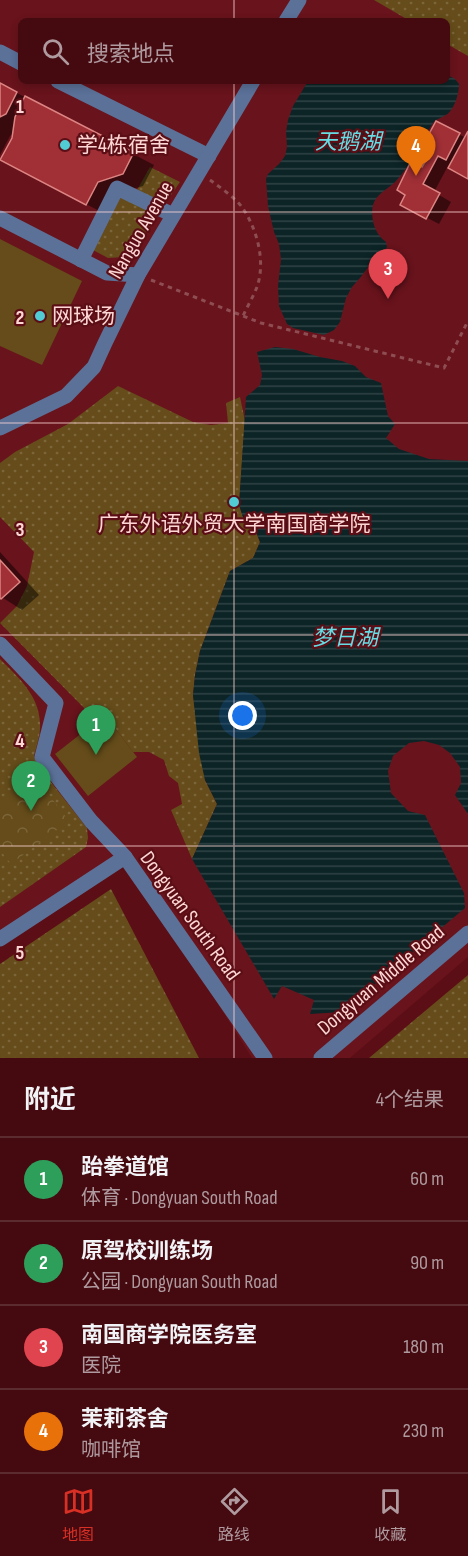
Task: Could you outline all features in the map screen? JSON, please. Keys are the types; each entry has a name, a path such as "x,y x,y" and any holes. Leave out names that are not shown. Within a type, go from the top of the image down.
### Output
{"street":[{"path":"288,18 298,0"},
{"path":"0,52 18,61"},
{"path":"64,84 209,156"},
{"name":"Nanguo Avenue","path":"0,428 66,396 94,367 138,275 251,84"},
{"path":"81,260 117,189 173,215"},
{"path":"0,218 107,273 138,275"},
{"path":"0,644 56,703 42,757 91,821 125,857"},
{"name":"Dongyuan South Road","path":"0,939 125,857 266,1058"},
{"name":"Dongyuan Middle Road","path":"321,1058 468,933"}],"path":[{"path":"199,172 241,206 256,235 261,257 258,285 243,316"},
{"path":"138,275 261,323 444,368 468,321"}],"shaded area":[{"name":"广东外语外贸大学南国商学院","path":"0,0 468,0 468,957 350,1058 252,1058 125,857 0,941"}],"green space":[{"path":"374,0 468,0 468,56 450,46 450,18 405,18"},
{"path":"150,167 180,182 134,251 124,257 108,258 93,250 119,197 137,190"},
{"path":"0,239 82,281 42,365 0,346"},
{"path":"118,386 193,422 211,425 228,423 226,403 240,397 245,421 239,505 243,517 254,527 260,542 253,558 230,571 200,651 193,695 205,780 217,804 192,859 171,810 182,804 178,783 169,776 164,760 149,752 133,752 102,711 91,715 0,623 17,606 27,586 34,552 0,517 0,463 15,452 68,424"},
{"path":"0,659 32,695 39,713 40,727 34,756 47,777 87,828 88,838 86,847 0,907"},
{"path":"105,715 137,757 88,796 55,754"},
{"path":"34,775 69,821 11,864 0,850 0,802"},
{"path":"111,889 199,1058 0,1058 0,964"},
{"path":"468,975 468,1058 369,1058"}],"water":[{"name":"天鹅湖","path":"450,76 459,84 457,97 448,114 433,123 406,169 375,201 372,215 374,226 387,247 383,253 377,255 352,287 346,298 340,322 334,330 324,335 293,328 287,324 279,306 278,286 281,259 268,206 266,179 285,156 286,132 293,106 306,84 450,84"},
{"name":"梦日湖","path":"275,347 342,361 355,366 366,377 381,383 388,416 395,424 386,438 399,449 429,459 468,461 468,814 455,795 461,783 460,767 450,753 439,745 424,741 409,743 393,756 388,771 391,793 408,811 425,815 464,893 465,908 342,1012 310,1014 314,1000 282,986 274,999 192,859 217,804 205,780 199,753 193,695 195,675 200,651 230,571 253,558 260,542 254,527 243,517 239,505 246,397 260,385 262,375 257,352"}],"building":[{"path":"0,83 17,92 6,114 0,117"},
{"name":"学4栋宿舍","path":"25,96 134,152 123,174 98,182 86,205 0,160 12,138 15,117"},
{"path":"436,121 460,133 446,160 438,156 423,184 440,193 426,219 400,205 405,195 397,190 411,161 422,167 431,152 422,147"},
{"path":"468,131 468,179 448,168"},
{"path":"0,560 20,582 1,599 0,598"}],"place":[{"name":"学4栋宿舍","path":"65,145"},
{"name":"茉莉茶舍","path":"416,176"},
{"name":"南国商学院医务室","path":"388,299"},
{"name":"网球场","path":"40,316"},
{"name":"广东外语外贸大学南国商学院","path":"234,502"},
{"name":"跆拳道馆","path":"96,755"},
{"name":"原驾校训练场","path":"31,811"}]}
